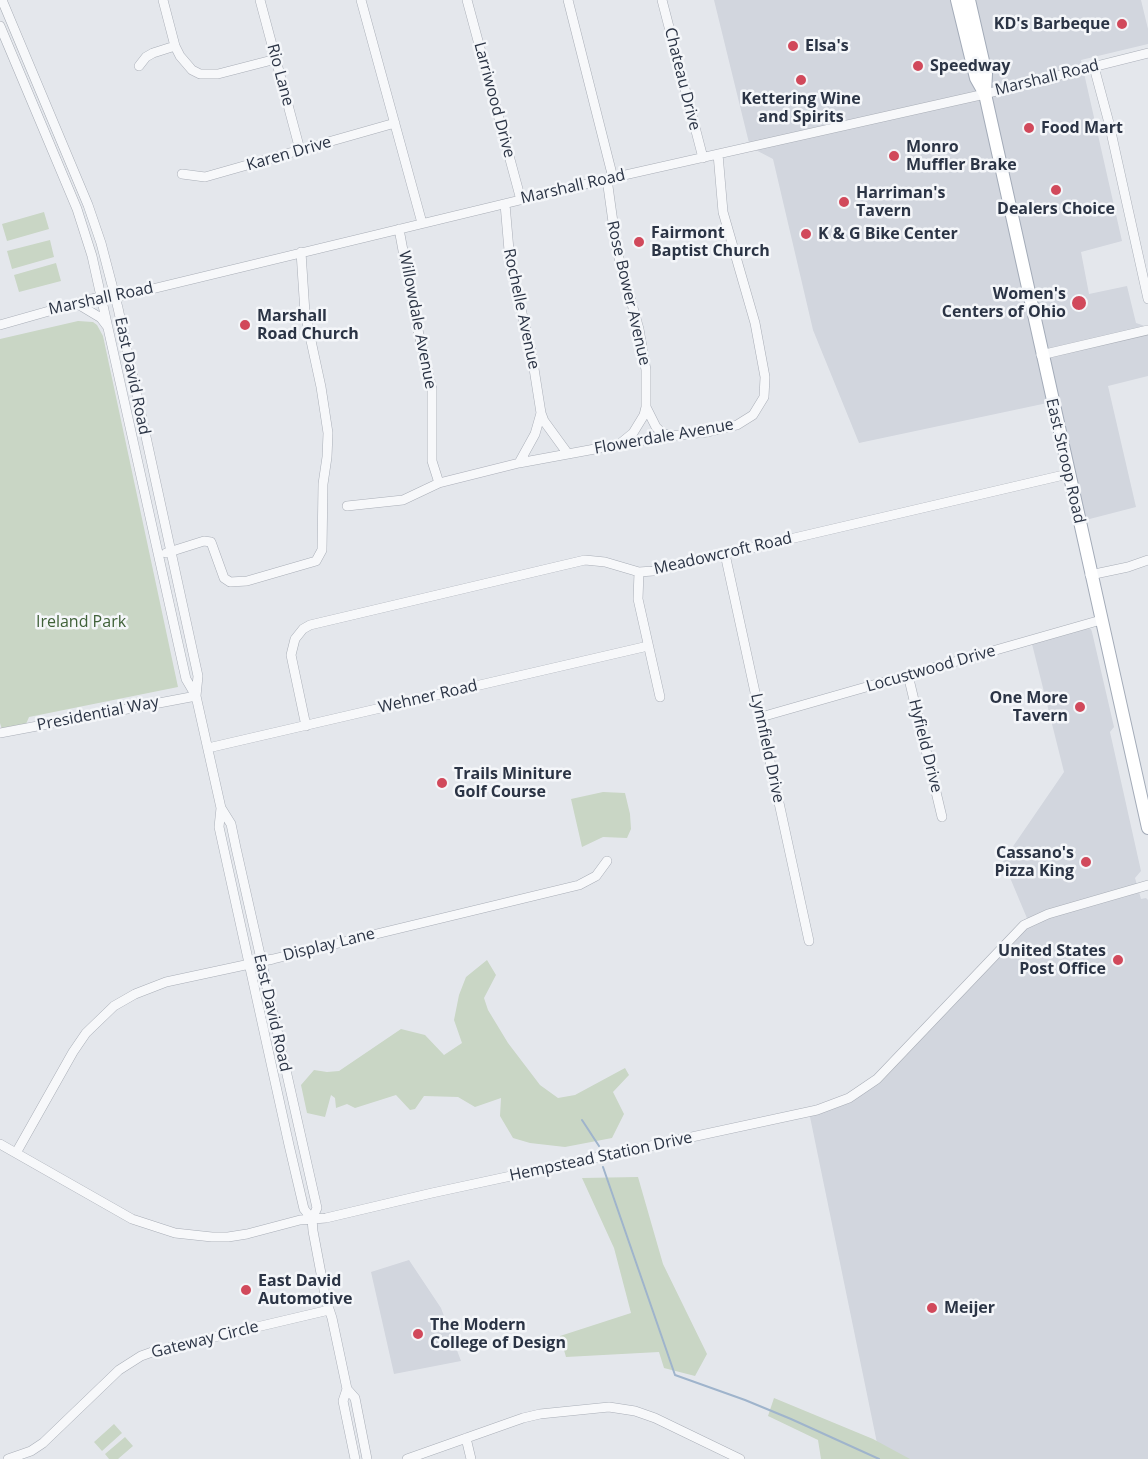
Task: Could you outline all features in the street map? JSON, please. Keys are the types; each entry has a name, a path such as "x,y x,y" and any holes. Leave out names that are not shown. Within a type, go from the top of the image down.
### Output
{"main road":[{"name":"East Stroop Road","path":"957,0 976,78 985,94"},
{"name":"East Stroop Road","path":"969,0 986,74 985,94 1041,355 1147,823"}],"street":[{"name":"East David Road","path":"2,0 3,11 88,205 101,243 115,296 198,676 196,696"},
{"path":"163,0 175,46 186,65 200,74 218,74 276,59"},
{"name":"Rio Lane","path":"260,0 300,150"},
{"path":"361,0 422,223"},
{"name":"Larriwood Drive","path":"467,0 521,200"},
{"name":"Rose Bower Avenue","path":"568,0 610,179 617,251 644,352 646,407 642,421 624,441 614,445"},
{"name":"Chateau Drive","path":"662,0 703,158"},
{"name":"East David Road","path":"0,26 77,209 92,256 186,679 196,696 208,748 221,808 219,828 304,1209 312,1220 347,1389 355,1398 368,1459"},
{"path":"139,66 146,57 153,53 175,46"},
{"name":"Marshall Road","path":"0,325 76,303 115,296 610,179 985,94 1148,52"},
{"path":"1094,67 1109,123 1148,298"},
{"name":"Karen Drive","path":"182,174 205,177 395,123"},
{"name":"Flowerdale Avenue","path":"347,506 394,502 416,495 439,483 519,463 614,445 708,432 737,424 753,415 764,397 765,377 761,349 723,212 718,154"},
{"name":"Rochelle Avenue","path":"505,204 510,262 532,356 541,413 544,421 568,454"},
{"name":"Willowdale Avenue","path":"399,229 417,326 432,389 432,461 439,483"},
{"path":"159,554 204,541 211,542 224,578 230,582 247,581 316,561 322,550 328,433 305,313 301,252"},
{"path":"76,303 102,318 109,330"},
{"path":"1041,355 1148,330"},
{"path":"646,407 656,427 666,435 673,436"},
{"name":"Rochelle Avenue","path":"519,463 535,434 541,413"},
{"name":"Meadowcroft Road","path":"306,726 291,655 295,639 310,625 585,560 605,562 639,572 653,571 1068,474"},
{"name":"Lynnfield Drive","path":"725,554 809,941"},
{"path":"1090,575 1148,560"},
{"path":"639,572 637,590 660,697"},
{"name":"Locustwood Drive","path":"760,717 1101,620"},
{"name":"Wehner Road","path":"208,748 648,646"},
{"name":"Hyfield Drive","path":"908,675 942,817"},
{"name":"Presidential Way","path":"0,733 196,696"},
{"name":"East David Road","path":"221,808 231,824 317,1208 312,1220"},
{"name":"Display Lane","path":"16,1152 86,1033 114,1006 135,994 159,984 261,962 579,885 596,876 607,861"},
{"name":"Hempstead Station Drive","path":"0,1144 132,1220 175,1233 212,1237 312,1220 809,1112 834,1105 866,1088 892,1065 1024,925 1048,914 1148,885"},
{"name":"Gateway Circle","path":"8,1459 31,1451 43,1443 119,1370 138,1357 329,1310"},
{"name":"East David Road","path":"347,1389 343,1401 355,1459"},
{"path":"407,1459 523,1418 599,1408 622,1408 655,1418 740,1459"},
{"path":"466,1438 471,1459"}],"shaded area":[{"path":"714,0 1141,0 1148,29 1148,44 1081,60 1122,241 1081,252 1089,294 1127,286 1136,323 1148,327 1148,376 1108,386 1136,507 1078,522 1052,402 859,443 813,330 773,159 750,147"},
{"path":"1085,628 1091,629 1092,632 1114,727 1110,732 1141,871 1135,878 1141,899 1148,900 1148,1459 907,1459 877,1443 809,1112 877,1079 1029,923 1003,861 1064,772 1032,644"},
{"name":"The Modern College of Design","path":"409,1260 441,1308 461,1361 394,1374 371,1272"}],"green space":[{"path":"44,212 49,229 7,241 2,224"},
{"path":"50,240 54,257 12,269 7,251"},
{"path":"56,263 61,281 19,292 14,275"},
{"name":"Ireland Park","path":"78,321 93,322 103,336 178,687 29,717 24,729 3,733 0,723 0,339"},
{"path":"603,792 625,793 631,829 627,838 603,837 582,847 571,799"},
{"path":"487,960 496,975 484,998 488,1010 508,1043 540,1085 558,1098 575,1095 625,1068 629,1075 613,1092 624,1114 612,1138 565,1147 530,1143 513,1138 500,1116 501,1098 475,1107 458,1097 424,1096 415,1109 410,1110 396,1095 355,1108 347,1104 336,1108 335,1098 331,1095 325,1117 307,1113 301,1085 314,1070 339,1071 401,1029 425,1035 444,1055 462,1043 454,1020 459,995 466,977"},
{"path":"638,1177 663,1264 707,1354 695,1376 664,1368 659,1352 566,1357 560,1336 631,1313 614,1248 582,1178"},
{"path":"774,1398 873,1439 910,1459 821,1459 818,1440 768,1416"},
{"path":"114,1424 122,1433 102,1451 94,1442"},
{"path":"125,1437 133,1446 118,1459 109,1459 105,1454"}],"waterway":[{"path":"582,1120 599,1146"},
{"path":"603,1167 675,1375 745,1400 879,1459"}],"place":[{"name":"KD's Barbeque","path":"1122,24"},
{"name":"Elsa's","path":"793,46"},
{"name":"Speedway","path":"918,66"},
{"name":"Kettering Wine and Spirits","path":"801,80"},
{"name":"Food Mart","path":"1029,128"},
{"name":"Monro Muffler Brake","path":"894,156"},
{"name":"Dealers Choice","path":"1056,190"},
{"name":"Harriman's Tavern","path":"844,202"},
{"name":"K & G Bike Center","path":"806,234"},
{"name":"Fairmont Baptist Church","path":"639,242"},
{"name":"Women's Centers of Ohio","path":"1079,303"},
{"name":"Marshall Road Church","path":"245,325"},
{"name":"One More Tavern","path":"1080,707"},
{"name":"Trails Miniture Golf Course","path":"442,783"},
{"name":"Cassano's Pizza King","path":"1086,862"},
{"name":"United States Post Office","path":"1118,960"},
{"name":"East David Automotive","path":"246,1290"},
{"name":"Meijer","path":"932,1308"},
{"name":"The Modern College of Design","path":"418,1334"}]}
